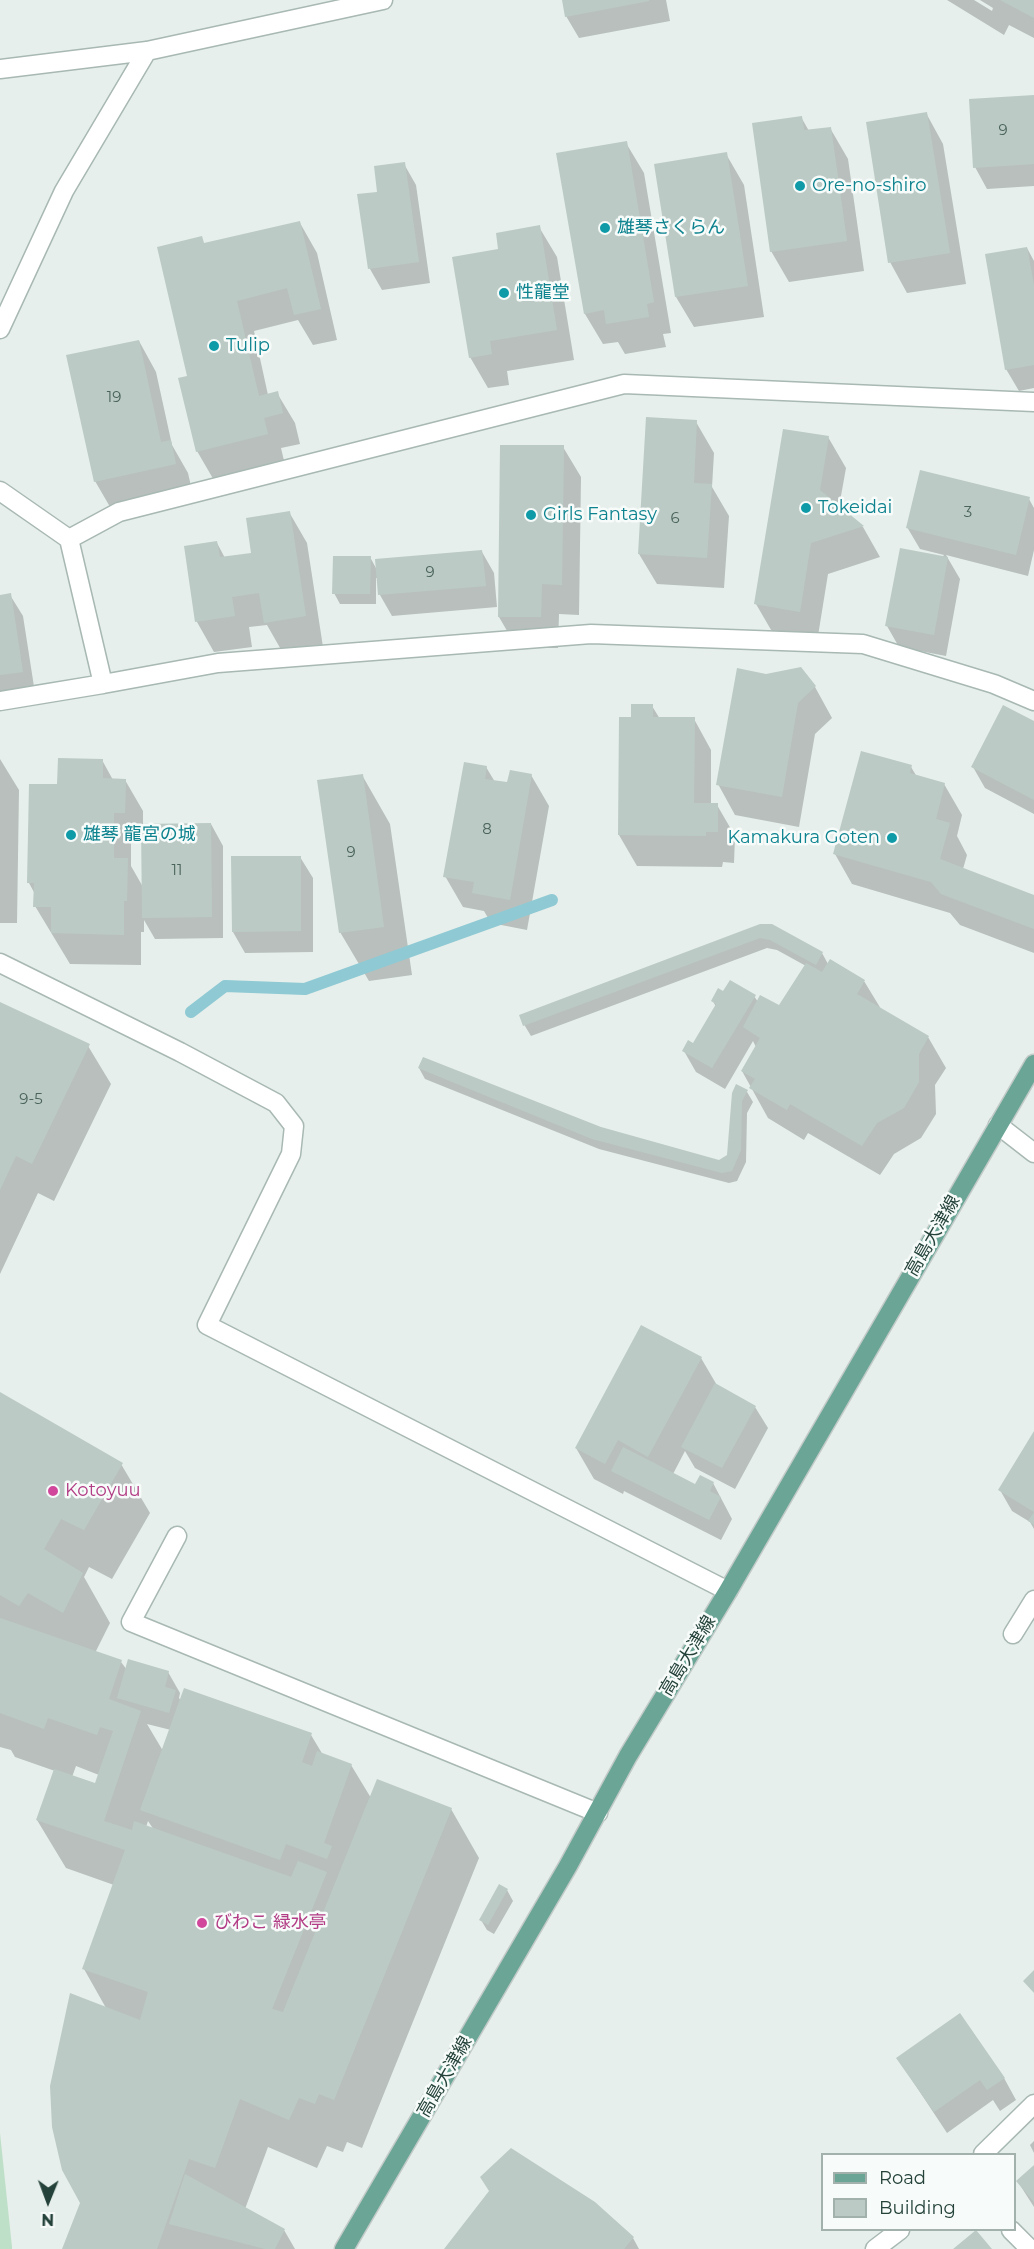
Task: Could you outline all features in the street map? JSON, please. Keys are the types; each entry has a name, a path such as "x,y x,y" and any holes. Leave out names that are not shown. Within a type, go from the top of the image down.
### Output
{"main road":[{"name":"高島大津線","path":"344,2249 598,1813 628,1756 728,1591 1034,1064"}],"street":[{"path":"0,69 147,51 383,0"},
{"path":"0,329 64,191 147,51"},
{"path":"69,539 119,512 624,384 1034,402"},
{"path":"0,491 69,539 103,684"},
{"path":"0,702 218,663 591,634 863,644 994,684 1034,701"},
{"path":"0,963 180,1052 276,1103 294,1126 291,1154 207,1325 728,1591"},
{"path":"998,1125 1034,1153"},
{"path":"177,1536 131,1622 598,1813"},
{"path":"1013,1634 1034,1600"},
{"path":"984,2153 1034,2104"},
{"path":"875,2249 898,2231"},
{"path":"1013,2231 1030,2249"}],"green space":[{"path":"0,2133 12,2247 12,2249 0,2249"}],"building":[{"path":"562,0 649,0 649,1 565,17"},
{"path":"1000,0 1034,0 1034,18"},
{"path":"1034,95 1034,164 973,168 969,99"},
{"path":"927,112 950,253 888,263 866,122"},
{"name":"Ore-no-shiro","path":"802,116 804,130 831,127 847,241 770,252 752,123"},
{"name":"雄琴さくらん","path":"627,141 654,302 647,304 649,317 606,324 604,310 584,314 556,153"},
{"path":"727,152 748,286 675,297 654,164"},
{"path":"405,162 419,262 368,269 357,194 377,192 374,166"},
{"name":"Tulip","path":"300,221 321,309 294,315 287,288 237,301 259,396 278,391 283,413 264,418 268,434 196,452 178,378 187,376 157,247 202,236 204,243"},
{"name":"性龍堂","path":"540,225 557,330 490,341 492,354 469,358 452,257 498,249 496,233"},
{"path":"1027,247 1034,285 1034,365 1005,370 985,254"},
{"path":"139,340 161,442 171,440 176,464 94,482 66,355"},
{"path":"646,417 697,420 694,483 712,484 707,558 638,554"},
{"name":"Tokeidai","path":"783,429 829,436 820,490 864,526 811,543 800,612 754,604"},
{"name":"Girls Fantasy","path":"500,445 564,445 562,585 542,584 541,617 498,617"},
{"path":"920,470 1030,497 1016,555 906,528"},
{"path":"290,511 306,616 264,623 259,593 232,597 235,616 195,622 184,546 217,541 220,557 251,553 246,518"},
{"path":"900,548 948,557 934,635 885,626"},
{"path":"482,550 486,586 378,595 375,559"},
{"path":"333,556 371,556 370,594 332,594"},
{"path":"11,593 23,672 0,675 0,595"},
{"path":"801,667 816,686 798,703 782,797 716,785 737,668 766,674"},
{"path":"631,704 653,704 653,717 695,717 694,803 718,803 718,832 706,832 706,836 618,835 619,717 631,717"},
{"path":"1003,705 1034,721 1034,800 971,767"},
{"name":"Kamakura Goten","path":"861,751 912,765 910,773 945,783 936,819 950,823 940,859 1034,895 1034,929 941,894 931,882 833,854"},
{"name":"雄琴 龍宮の城","path":"58,758 103,759 103,778 126,779 125,813 114,813 114,858 128,858 124,935 51,933 51,907 33,907 34,883 27,883 29,784 57,784"},
{"path":"464,762 487,766 485,779 507,782 510,770 532,774 510,900 472,893 474,882 443,877"},
{"path":"363,774 384,927 339,933 317,780"},
{"path":"211,823 212,917 142,918 141,824"},
{"path":"231,856 301,856 301,931 232,932"},
{"path":"760,924 772,924 823,952 816,965 770,940 760,938 523,1026 519,1015"},
{"path":"830,959 865,980 857,994 929,1036 919,1054 919,1082 904,1108 877,1123 862,1146 790,1104 787,1110 749,1088 755,1079 741,1071 760,1038 743,1027 760,995 779,1005 806,963 822,972"},
{"path":"730,980 756,995 712,1068 682,1051 688,1040 693,1043 716,1004 711,1001 718,988 723,991"},
{"path":"0,1002 90,1044 32,1164 16,1156 0,1190"},
{"path":"423,1057 601,1127 719,1160 727,1155 732,1093 736,1084 748,1090 742,1101 741,1150 732,1171 722,1173 592,1139 418,1068"},
{"path":"641,1325 702,1357 648,1457 618,1440 605,1464 575,1448"},
{"path":"715,1383 756,1406 722,1468 681,1447"},
{"name":"Kotoyuu","path":"0,1392 123,1463 84,1530 61,1519 44,1549 83,1573 63,1613 28,1593 19,1606 0,1595"},
{"path":"1034,1431 1034,1512 998,1490"},
{"path":"623,1447 695,1484 700,1475 714,1482 710,1491 721,1497 709,1520 611,1471"},
{"path":"1034,1512 1034,1525 1028,1521"},
{"name":"びわこ 緑水亭","path":"0,1618 122,1660 109,1699 141,1711 104,1821 132,1830 134,1821 291,1877 298,1861 327,1872 272,2009 283,2012 377,1779 452,1808 334,2100 319,2094 315,2104 299,2098 289,2120 240,2099 215,2168 189,2159 157,2249 62,2249 80,2203 62,2170 52,2127 50,2086 70,1993 140,2020 148,1992 82,1969 125,1850 36,1820 54,1769 95,1783 113,1731 100,1727 97,1735 48,1718 44,1729 0,1713"},
{"path":"128,1659 169,1671 165,1687 176,1690 169,1713 117,1698"},
{"path":"184,1688 312,1733 302,1762 312,1766 317,1751 352,1764 324,1843 332,1846 327,1859 286,1844 280,1860 140,1810"},
{"path":"499,1884 508,1889 488,1925 479,1920"},
{"path":"1034,1970 1034,1993 1023,1981"},
{"path":"960,2013 1005,2078 987,2090 980,2080 934,2112 896,2058"},
{"path":"511,2148 595,2202 634,2237 624,2249 444,2249 489,2191 480,2177"},
{"path":"1034,2165 1034,2202 1016,2181"},
{"path":"185,2174 285,2229 275,2249 265,2249 169,2224"},
{"path":"977,2231 992,2249 953,2249"}],"waterway":[{"path":"191,1012 225,986 305,989 552,900"}],"place":[{"name":"Ore-no-shiro","path":"800,186"},
{"name":"雄琴さくらん","path":"605,228"},
{"name":"性龍堂","path":"504,293"},
{"name":"Tulip","path":"214,346"},
{"name":"Tokeidai","path":"806,508"},
{"name":"Girls Fantasy","path":"531,515"},
{"name":"雄琴 龍宮の城","path":"71,835"},
{"name":"Kamakura Goten","path":"892,838"},
{"name":"Kotoyuu","path":"53,1491"},
{"name":"びわこ 緑水亭","path":"202,1923"}]}
